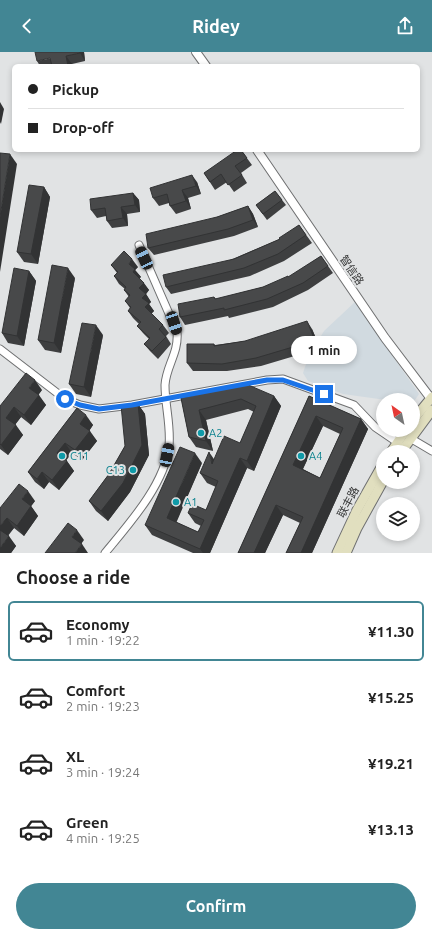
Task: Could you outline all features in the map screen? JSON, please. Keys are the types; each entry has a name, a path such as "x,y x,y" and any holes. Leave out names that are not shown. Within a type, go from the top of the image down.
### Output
{"main road":[{"path":"420,412 432,397"},
{"path":"406,445 432,410"},
{"path":"395,445 401,437"},
{"name":"联丰路","path":"337,553 357,510 376,476"},
{"name":"联丰路","path":"346,553 357,528 379,489"}],"street":[{"path":"191,52 200,64"},
{"path":"196,52 205,64"},
{"name":"智信路","path":"259,152 385,338 432,397"},
{"name":"智信路","path":"264,152 388,336 432,397"},
{"path":"106,553 148,496 166,464 169,446 170,422 165,383 178,343 177,332 139,246"},
{"path":"0,349 65,399 80,405 99,409 166,399 267,380 283,380 354,405 375,427 397,442"},
{"path":"410,438 432,451"}],"shaded area":[{"path":"355,302 418,393 376,393 376,399 343,394 308,381 303,373 308,358 324,331"}],"building":[{"path":"35,52 80,52 66,56 68,64 52,64 50,58 37,61"},
{"path":"234,152 242,152 247,158 235,166 242,175 228,185 221,174 210,182 204,173"},
{"path":"0,153 10,154 0,217"},
{"path":"192,175 196,186 182,190 186,201 170,206 167,194 153,198 150,188"},
{"path":"29,185 44,187 31,254 17,252"},
{"path":"275,191 282,200 263,214 256,205"},
{"path":"133,193 135,205 121,207 123,218 107,221 105,208 91,210 90,199"},
{"path":"248,206 253,220 228,229 148,248 146,234 217,217"},
{"path":"299,225 306,235 278,254 244,268 166,287 163,275 234,259 280,239 279,238"},
{"path":"124,251 132,259 129,264 135,269 133,272 144,283 139,288 146,294 142,298 149,303 145,307 163,325 159,329 166,337 152,351 144,344 150,338 137,326 141,322 128,311 131,307 125,301 130,295 124,290 126,287 114,276 118,272 111,265"},
{"path":"321,256 328,266 303,283 267,299 224,310 224,308 180,317 178,304 214,297 215,299 263,287 288,277"},
{"path":"52,265 68,268 54,343 38,340"},
{"path":"14,268 29,271 17,336 2,333"},
{"path":"307,321 313,336 301,340 303,344 256,358 222,364 187,363 187,344 214,344 214,346 245,341"},
{"path":"82,323 96,325 84,387 69,384"},
{"path":"26,373 35,380 29,388 39,395 24,415 14,407 6,418 16,425 1,445 0,406"},
{"path":"246,384 274,396 247,461 240,458 200,549 145,525 180,447 195,453 167,518 198,532 204,520 188,513 192,504 206,510 218,481 200,473 209,452 212,464 224,436 240,443 256,406 241,399 199,410 206,441 189,437 181,398"},
{"path":"309,396 361,419 301,553 286,553 303,517 276,505 254,553 238,553","holes":["316,416 343,428 320,478 293,465"]},
{"path":"138,404 142,445 123,483 101,511 89,501 109,474 125,446 121,405"},
{"path":"77,408 86,415 80,424 90,431 75,450 65,443 57,453 67,461 52,480 42,472 37,479 28,472"},
{"path":"19,484 28,491 22,499 31,506 17,526 7,518 0,526 0,508"},
{"path":"68,523 77,530 72,537 82,544 75,553 45,553"},
{"path":"0,530 9,536 0,548"}],"place":[{"name":"A2","path":"201,433"},
{"name":"C11","path":"62,456"},
{"name":"A4","path":"301,456"},
{"name":"C13","path":"133,470"},
{"name":"A1","path":"176,502"}],"route":[{"path":"65,399 80,405 99,409 132,405 267,380 283,380 324,394"}]}
